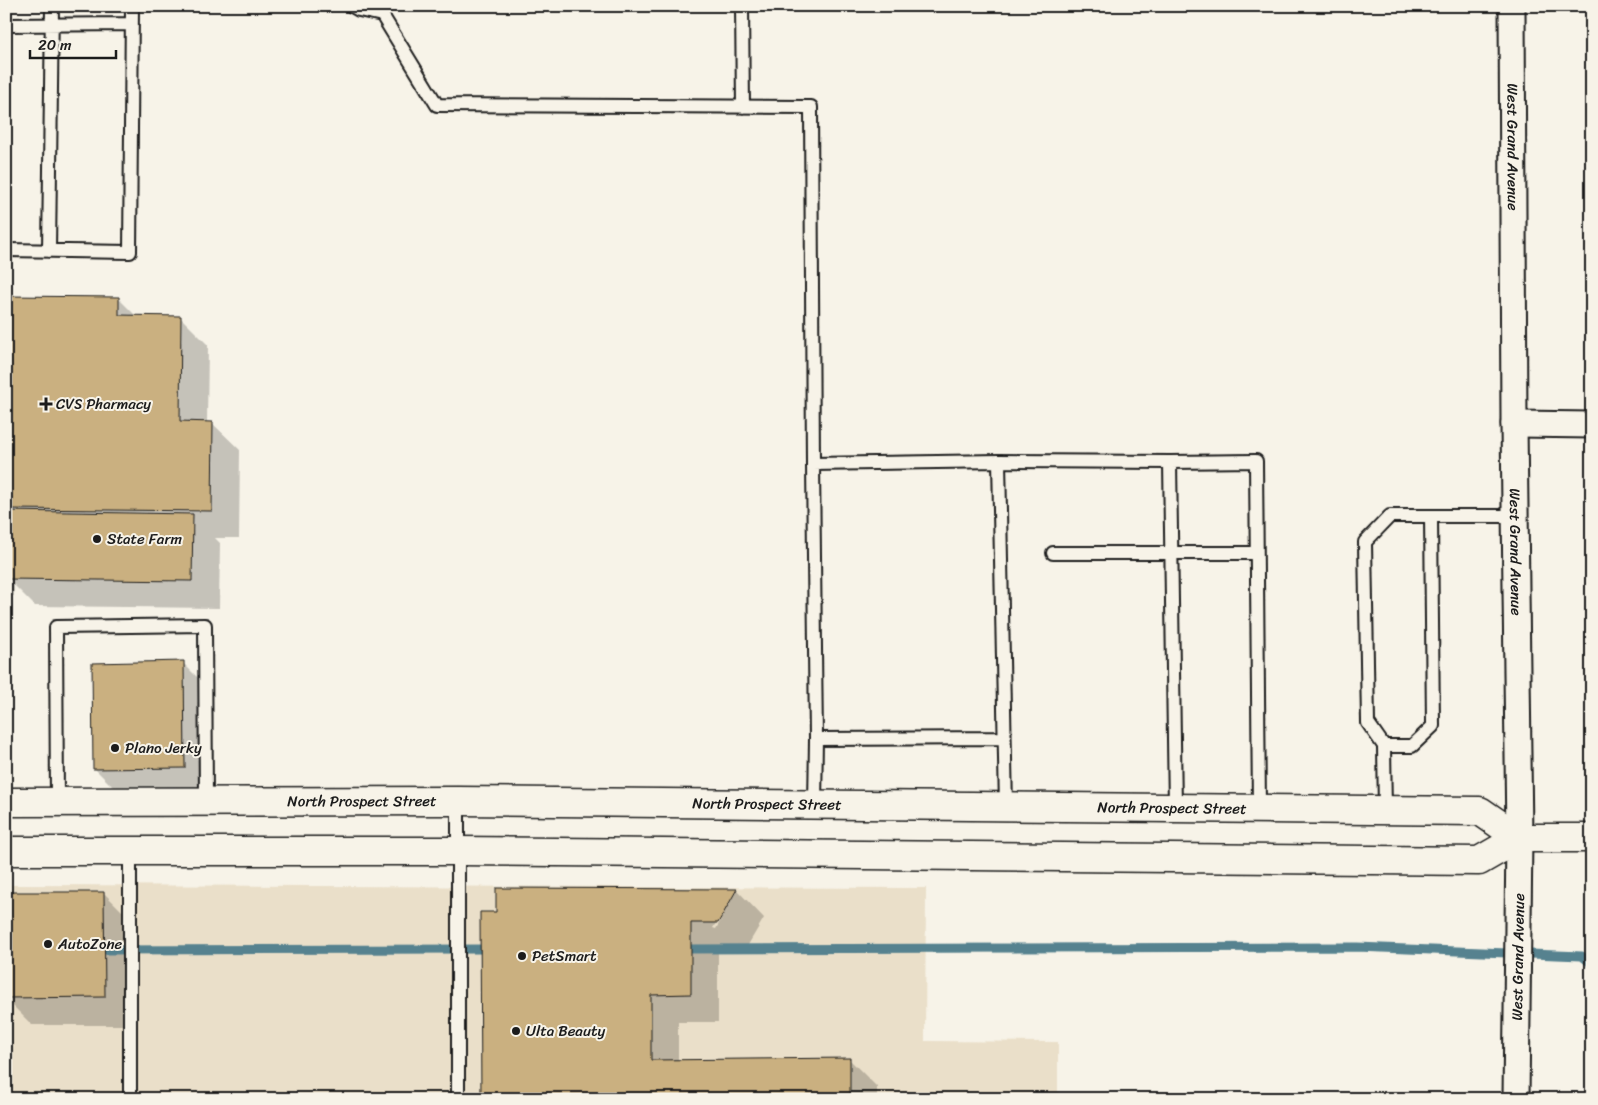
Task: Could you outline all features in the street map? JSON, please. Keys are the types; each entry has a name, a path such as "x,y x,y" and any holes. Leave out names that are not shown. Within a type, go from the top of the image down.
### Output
{"main road":[{"name":"North Prospect Street","path":"6,802 458,802 1480,811 1519,838"},
{"path":"6,851 458,851 1479,861 1519,838 1592,838"}],"street":[{"name":"West Grand Avenue","path":"1512,6 1514,424 1519,838 1516,1099"},
{"path":"1514,424 1592,426"}],"lane":[{"path":"49,251 52,6"},
{"path":"6,250 130,252 132,6"},
{"path":"352,6 359,10 382,10 437,105 811,106 815,805"},
{"path":"742,6 743,107"},
{"path":"6,25 131,24"},
{"path":"813,464 999,461 1256,461 1258,809"},
{"path":"999,461 1006,806"},
{"path":"1170,462 1175,808"},
{"path":"1384,810 1384,746 1368,722 1365,542 1390,516 1515,516"},
{"path":"1384,746 1412,746 1433,726 1431,516"},
{"path":"1052,553 1256,553"},
{"path":"57,802 56,627 205,625 206,802"},
{"path":"816,739 1004,738"},
{"path":"458,802 458,1099"},
{"path":"130,851 130,1099"}],"shaded area":[{"path":"6,885 926,888 925,1041 1058,1042 1058,1099 6,1099"}],"building":[{"path":"6,296 119,297 119,315 181,316 180,421 213,422 212,511 10,509 10,502 6,502"},
{"path":"7,511 193,514 192,581 6,579"},
{"path":"184,661 185,768 93,769 92,663"},
{"path":"496,888 737,889 718,923 691,923 691,994 651,995 651,1060 850,1058 850,1099 481,1099 480,912 496,912"},
{"path":"6,892 104,892 105,997 6,998"}],"waterway":[{"path":"679,949 1357,947 1582,956 1592,964"},
{"path":"94,950 491,949"}],"place":[{"name":"CVS Pharmacy","path":"46,404"},
{"name":"State Farm","path":"97,539"},
{"name":"Plano Jerky","path":"115,748"},
{"name":"AutoZone","path":"48,944"},
{"name":"PetSmart","path":"522,956"},
{"name":"Ulta Beauty","path":"516,1031"}]}
